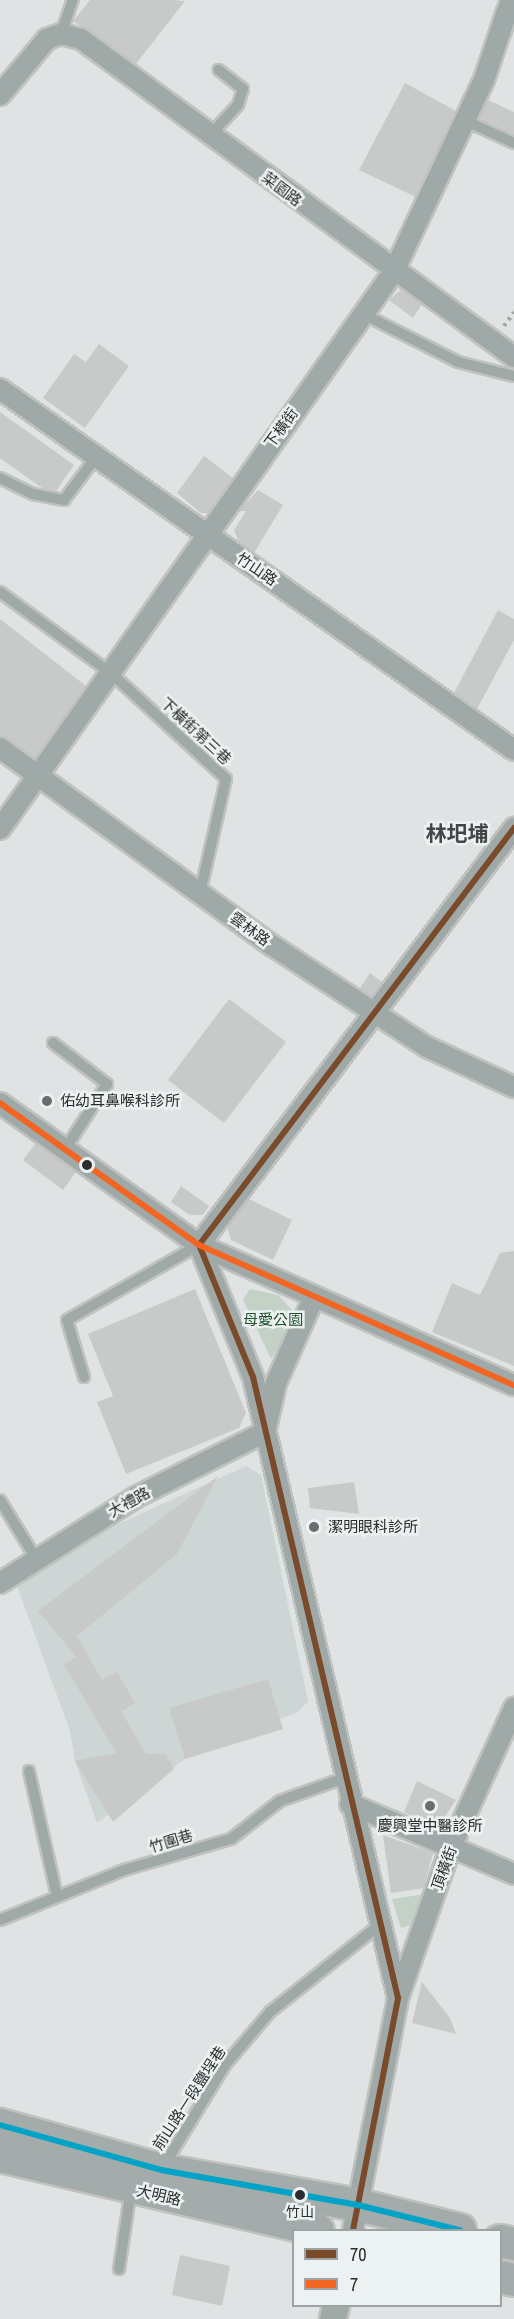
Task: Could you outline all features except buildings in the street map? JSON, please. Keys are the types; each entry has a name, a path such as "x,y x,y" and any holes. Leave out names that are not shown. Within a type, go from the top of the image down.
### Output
{"main road":[{"name":"大明路","path":"0,2125 161,2170 356,2218 451,2229"},
{"name":"大明路","path":"0,2156 131,2189 313,2229"}],"street":[{"name":"下橫街","path":"0,829 112,674 205,535 394,272 504,32 511,0"},
{"path":"0,95 54,36"},
{"name":"菜園路","path":"54,36 81,39 394,272 514,357"},
{"name":"竹山路","path":"0,389 514,750"},
{"name":"雲林路","path":"0,748 200,893 372,1011 427,1047 514,1087"},
{"path":"199,1245 372,1011 514,828"},
{"path":"0,1103 199,1245 514,1385"},
{"path":"199,1245 253,1377 378,1926 398,1998"},
{"path":"265,1432 276,1383 314,1297"},
{"name":"大禮路","path":"0,1583 35,1557 135,1497 265,1432"},
{"name":"頂橫街","path":"356,2218 398,1998 451,1847 514,1708"},
{"path":"350,1804 514,1874"}],"lane":[{"path":"54,36 73,0"},
{"path":"210,135 238,105 243,89 219,70"},
{"path":"464,120 514,142"},
{"path":"363,314 458,362 514,376"},
{"path":"0,478 33,494 64,500 96,457"},
{"path":"0,592 112,674"},
{"name":"下橫街第三巷","path":"112,674 226,779 200,893"},
{"path":"53,1043 107,1084 66,1148"},
{"path":"84,1377 67,1320 199,1245"},
{"path":"0,1500 35,1557"},
{"path":"29,1771 57,1896"},
{"name":"竹圍巷","path":"0,1920 57,1896 231,1839 280,1801 344,1778"},
{"name":"前山路一段鹽埕巷","path":"161,2170 225,2065 270,2012 378,1926"},
{"path":"119,2269 131,2189"}],"shaded area":[{"path":"246,1466 261,1475 308,1701 298,1712 192,1754 97,1823 75,1761 70,1731 17,1586 92,1536"}],"green space":[{"name":"母愛公園","path":"250,1289 278,1295 292,1310 294,1323 271,1359 243,1300"},
{"path":"426,1894 414,1924 401,1928 392,1899"}],"transit line":[{"name":"70","path":"353,2229 398,1998 253,1377 199,1245 514,828"},
{"name":"7","path":"0,1103 199,1245 514,1385"},
{"path":"0,2125 161,2170 358,2205 456,2229"}],"place":[{"name":"佑幼耳鼻喉科診所","path":"47,1101"},
{"name":"潔明眼科診所","path":"314,1527"},
{"name":"慶興堂中醫診所","path":"430,1806"},
{"name":"竹山","path":"300,2195"}],"district":[{"name":"林圯埔","path":"457,834"}]}
